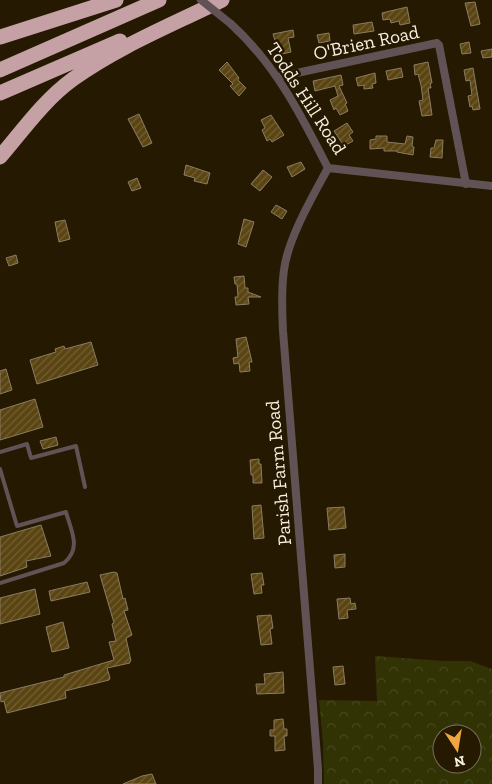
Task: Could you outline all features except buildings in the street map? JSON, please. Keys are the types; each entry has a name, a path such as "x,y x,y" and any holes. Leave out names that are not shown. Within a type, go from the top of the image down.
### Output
{"highway":[{"path":"0,37 116,0"},
{"path":"0,70 159,0"},
{"path":"0,92 214,0"},
{"path":"0,157 45,104 73,80 116,52 222,0"}],"street":[{"name":"Todds Hill Road","path":"201,0 231,24 258,52 278,77 299,110 328,168 492,186"},
{"name":"O'Brien Road","path":"278,77 439,44 466,184"},
{"name":"Parish Farm Road","path":"318,784 282,302 284,269 289,248 328,168"}],"lane":[{"path":"0,452 27,444 32,458 76,446 85,487"},
{"path":"0,469 17,526 66,512 75,546 72,556 64,563 0,583"}],"green space":[{"path":"375,656 470,661 492,669 492,784 324,784 319,700 377,701"}]}
